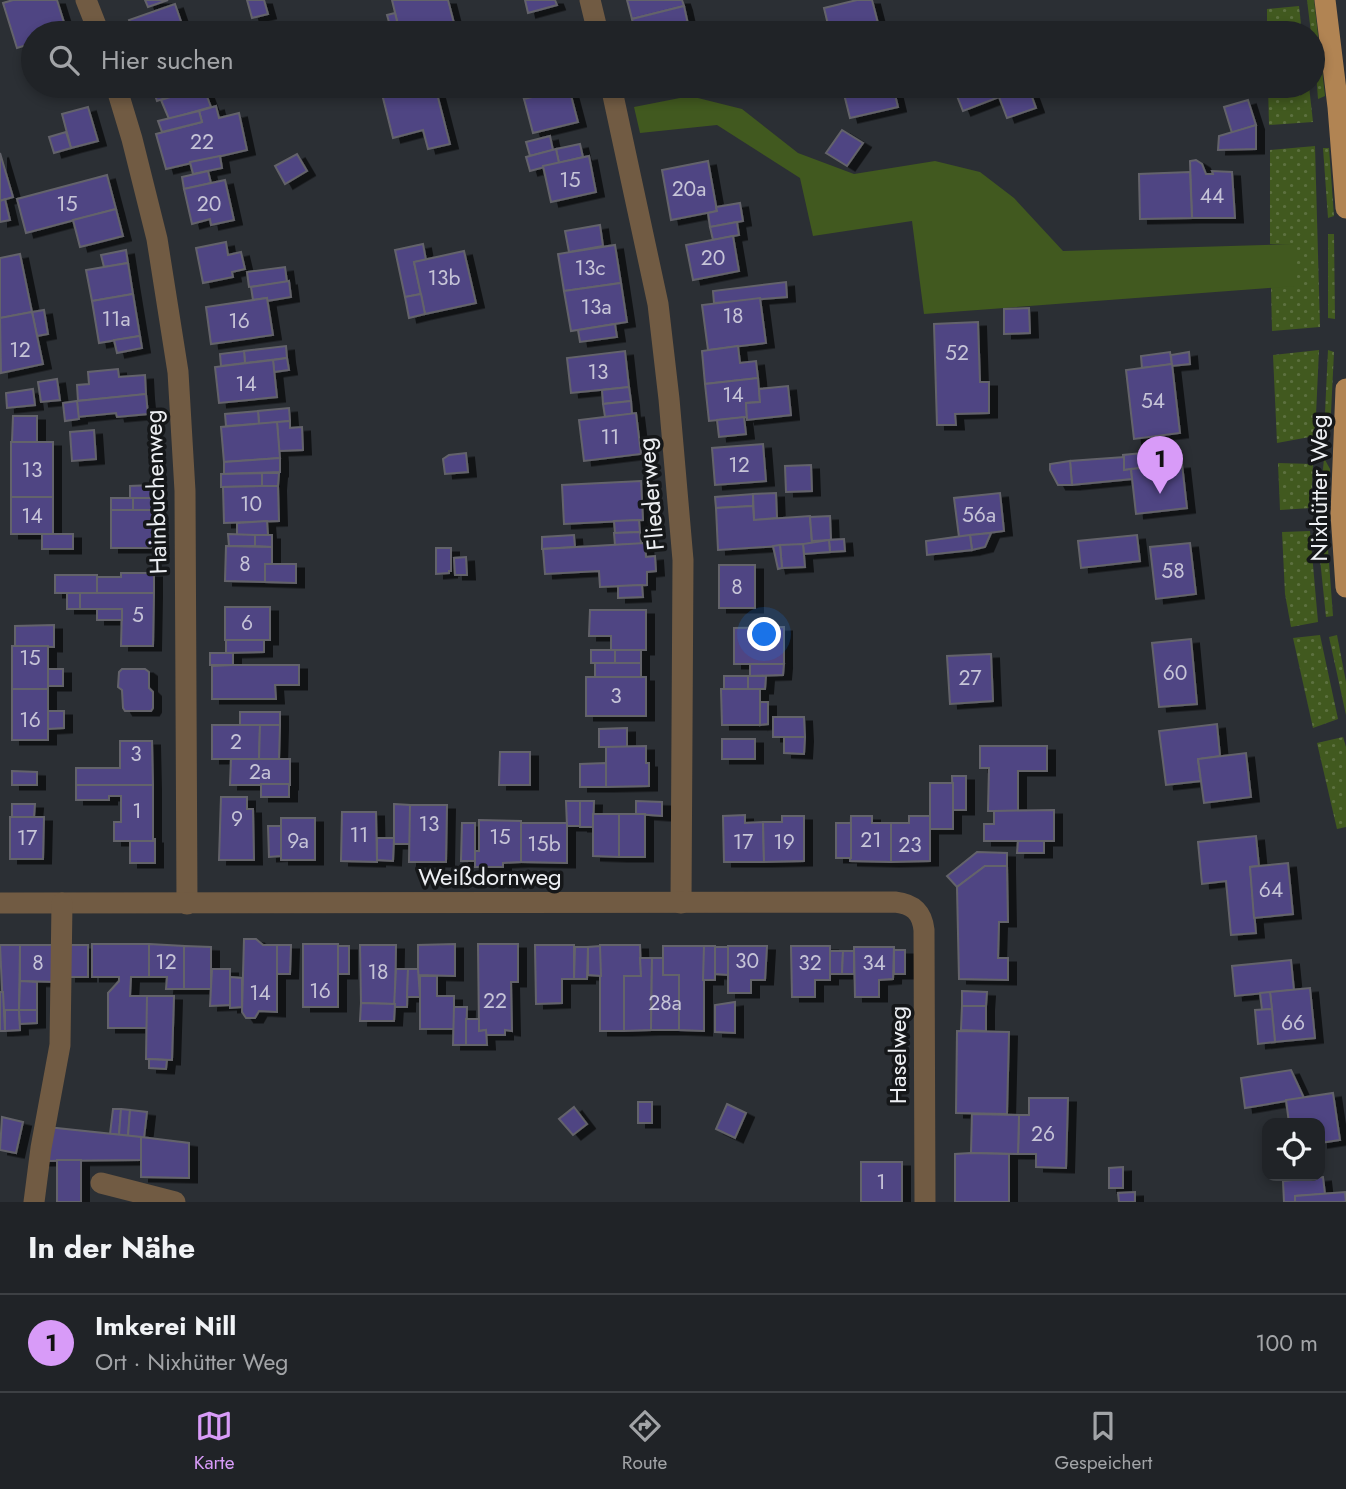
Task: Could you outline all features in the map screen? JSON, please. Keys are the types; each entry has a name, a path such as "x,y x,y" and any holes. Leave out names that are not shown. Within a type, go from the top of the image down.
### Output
{"main road":[{"path":"1325,0 1338,107 1346,208"},
{"name":"Nixhütter Weg","path":"1346,389 1341,514 1346,587"}],"street":[{"path":"86,0 94,21"},
{"path":"590,0 595,21"},
{"name":"Hainbuchenweg","path":"120,98 157,239 178,372 185,491 187,904"},
{"name":"Fliederweg","path":"614,98 658,304 679,503 683,560 681,903"},
{"path":"34,1202 60,1045 62,902"},
{"name":"Weißdornweg","path":"0,903 895,902 917,909"},
{"name":"Haselweg","path":"917,909 924,930 925,1202"},
{"path":"101,1183 175,1202"}],"green space":[{"path":"1307,0 1314,0 1316,21 1310,21"},
{"path":"1299,6 1301,21 1267,21 1267,9"},
{"path":"680,98 698,98 742,109 798,153 854,174 935,161 980,172 1014,198 1063,251 1295,244 1295,286 924,314 912,221 813,236 800,178 717,125 640,133 634,107"},
{"path":"1268,98 1310,98 1313,122 1269,125"},
{"path":"1315,146 1320,327 1272,331 1271,287 1295,285 1295,245 1270,244 1270,150"},
{"path":"1323,148 1329,148 1334,216 1328,218"},
{"path":"1328,234 1334,234 1335,319 1328,318"},
{"path":"1319,350 1315,436 1277,443 1273,355"},
{"path":"1328,350 1334,352 1330,433 1324,434"},
{"path":"1324,458 1330,469 1327,504 1320,504"},
{"path":"1278,463 1313,464 1311,508 1280,510"},
{"path":"1310,531 1318,622 1291,627 1285,594 1282,532"},
{"path":"1320,534 1327,536 1333,616 1326,617 1320,559"},
{"path":"1320,635 1338,719 1313,728 1293,638"},
{"path":"1337,635 1346,682 1346,715 1329,637"},
{"path":"1343,737 1346,747 1346,827 1337,829 1317,743"}],"building":[{"path":"13,0 57,0 64,21 21,21 21,47 17,48 3,3"},
{"path":"145,0 168,0 148,7"},
{"path":"247,0 264,0 268,14 252,18"},
{"path":"392,0 448,0 453,21 397,21"},
{"path":"525,0 555,0 557,5 528,13"},
{"path":"627,0 682,0 684,6 632,19"},
{"path":"857,0 872,0 877,21 827,21 824,8"},
{"path":"175,4 181,21 129,21"},
{"path":"684,6 687,21 632,21"},
{"path":"395,13 397,21 389,21 387,15"},
{"path":"208,98 211,107 169,119 161,100"},
{"path":"383,98 438,98 450,144 428,149 423,130 393,138"},
{"path":"572,98 578,122 533,133 524,99"},
{"path":"845,98 896,98 898,107 850,118"},
{"path":"958,98 996,98 963,111"},
{"path":"999,98 1032,98 1036,108 1007,118"},
{"path":"1248,100 1256,125 1232,133 1224,107"},
{"path":"216,106 219,118 239,113 247,150 166,169 156,134 202,122 199,111"},
{"path":"88,107 98,141 71,148 62,114"},
{"path":"199,111 202,122 162,132 158,121"},
{"path":"1256,125 1256,149 1218,150 1219,136"},
{"path":"842,130 863,143 847,166 826,153"},
{"path":"66,132 71,148 54,153 49,137"},
{"path":"550,136 553,150 530,156 526,142"},
{"path":"580,144 583,157 559,163 556,149"},
{"path":"556,149 559,163 530,171 526,157"},
{"path":"0,153 13,197 0,201"},
{"path":"297,154 307,171 285,184 275,166"},
{"path":"220,156 222,168 193,174 190,162"},
{"path":"589,156 596,192 551,202 543,166"},
{"path":"1196,160 1202,164 1206,174 1213,174 1212,171 1232,172 1235,218 1192,218 1190,161"},
{"path":"708,161 717,211 671,220 662,170"},
{"path":"208,171 211,183 184,189 182,177"},
{"path":"1190,172 1192,218 1140,219 1139,174"},
{"path":"107,175 116,209 26,233 17,199"},
{"path":"225,180 234,220 211,225 210,219 192,224 184,189"},
{"path":"5,199 10,220 0,222 0,201"},
{"path":"740,203 743,221 710,227 708,213 717,211 716,207"},
{"path":"116,209 123,236 80,247 73,220"},
{"path":"737,222 739,235 713,240 710,227"},
{"path":"600,225 603,246 569,252 565,231"},
{"path":"733,236 739,271 693,280 686,245"},
{"path":"226,242 228,255 241,252 245,269 232,272 233,277 203,283 196,248"},
{"path":"423,244 426,260 414,262 421,294 405,297 395,250"},
{"path":"615,245 621,283 564,291 558,254"},
{"path":"126,250 128,263 104,267 101,255"},
{"path":"464,251 476,303 425,314 414,262"},
{"path":"20,254 32,312 0,318 0,258"},
{"path":"128,263 133,294 92,301 86,270"},
{"path":"285,267 287,282 249,287 247,272"},
{"path":"289,281 291,297 253,300 251,287"},
{"path":"786,282 787,297 714,303 713,291"},
{"path":"621,283 627,322 571,331 564,291"},
{"path":"133,294 140,336 99,343 92,301"},
{"path":"421,294 425,314 409,318 405,297"},
{"path":"267,298 273,335 211,344 206,307"},
{"path":"760,298 766,343 708,350 702,305"},
{"path":"1029,308 1030,333 1004,334 1004,309"},
{"path":"44,310 48,334 37,336 32,312"},
{"path":"32,312 43,364 1,373 0,318"},
{"path":"978,322 980,382 989,382 989,413 955,414 956,425 937,425 934,324"},
{"path":"615,324 617,337 580,342 578,330"},
{"path":"140,336 142,348 117,353 114,340"},
{"path":"286,346 287,358 245,363 244,351"},
{"path":"738,346 740,363 756,361 758,378 705,384 702,351"},
{"path":"244,351 245,363 221,366 220,354"},
{"path":"625,351 629,387 571,393 567,358"},
{"path":"1170,352 1172,364 1142,368 1141,356"},
{"path":"1189,352 1190,364 1172,366 1171,355"},
{"path":"287,358 289,370 274,372 273,360"},
{"path":"273,360 277,397 219,403 215,367"},
{"path":"1172,364 1180,433 1134,439 1126,370"},
{"path":"118,369 119,377 145,375 146,394 78,401 77,385 89,384 88,372"},
{"path":"758,378 760,402 746,403 747,417 709,421 705,384"},
{"path":"57,379 60,400 41,402 38,382"},
{"path":"788,386 791,415 747,420 746,403 760,402 759,389"},
{"path":"629,387 631,401 603,404 602,390"},
{"path":"33,389 35,405 7,408 6,393"},
{"path":"146,394 148,414 117,417 116,413 78,417 77,401"},
{"path":"77,401 79,419 65,421 63,403"},
{"path":"631,401 632,414 605,417 603,404"},
{"path":"289,408 290,421 259,424 258,411"},
{"path":"258,411 259,424 226,426 225,414"},
{"path":"636,413 641,454 584,461 579,420"},
{"path":"13,416 37,416 37,442 12,442"},
{"path":"744,417 746,434 719,437 717,420"},
{"path":"290,421 290,428 302,427 303,450 279,451 277,422"},
{"path":"277,422 280,458 224,462 221,427"},
{"path":"94,430 96,459 72,461 70,432"},
{"path":"11,442 53,442 53,497 11,497"},
{"path":"763,444 766,481 715,485 712,448"},
{"path":"466,453 468,472 445,474 443,459 449,455"},
{"path":"1142,453 1143,468 1124,470 1123,455"},
{"path":"1124,457 1124,470 1131,469 1132,479 1072,485 1070,461"},
{"path":"280,458 280,472 224,474 224,462"},
{"path":"1070,461 1072,485 1058,485 1050,470 1050,464"},
{"path":"1182,464 1187,508 1136,514 1131,469"},
{"path":"811,465 812,491 786,492 785,466"},
{"path":"262,473 262,486 221,487 221,474"},
{"path":"262,473 279,473 278,486 262,486"},
{"path":"641,481 643,520 564,524 562,485"},
{"path":"153,485 152,498 130,498 130,486"},
{"path":"278,486 279,521 224,523 223,487"},
{"path":"776,493 777,518 754,520 753,494"},
{"path":"1000,493 1004,531 959,537 954,498"},
{"path":"753,494 753,506 716,508 715,497"},
{"path":"11,497 53,497 53,534 11,534"},
{"path":"111,498 133,498 133,510 111,510"},
{"path":"133,498 154,498 154,510 133,510"},
{"path":"753,506 754,520 810,516 812,544 718,550 716,508"},
{"path":"111,510 154,510 154,548 111,548"},
{"path":"830,516 831,540 812,541 810,517"},
{"path":"639,520 640,532 615,533 614,521"},
{"path":"267,521 268,535 237,535 237,523"},
{"path":"640,532 641,544 615,545 614,533"},
{"path":"991,533 985,547 972,550 970,535"},
{"path":"42,534 73,534 73,549 42,549"},
{"path":"228,534 255,535 255,546 229,546"},
{"path":"255,535 272,535 272,547 255,546"},
{"path":"574,535 575,547 542,549 542,537"},
{"path":"970,535 972,550 927,555 926,541"},
{"path":"1137,535 1140,561 1081,568 1078,541"},
{"path":"844,539 845,551 830,552 829,540"},
{"path":"829,540 830,552 804,554 803,544"},
{"path":"645,543 646,557 655,556 656,571 647,572 647,585 600,587 599,571 545,574 543,549"},
{"path":"1190,543 1196,594 1156,599 1150,547"},
{"path":"803,544 805,567 782,568 780,545"},
{"path":"780,545 782,568 778,569 773,546"},
{"path":"226,546 272,547 272,564 265,564 265,582 225,581"},
{"path":"436,548 451,548 449,573 436,574"},
{"path":"466,557 467,575 455,575 454,558"},
{"path":"265,564 296,564 296,583 265,582"},
{"path":"719,565 755,565 755,608 719,608"},
{"path":"121,573 154,573 154,593 97,593 97,577 121,577"},
{"path":"55,575 97,575 97,593 55,593"},
{"path":"642,585 643,597 618,598 618,586"},
{"path":"67,593 80,593 80,609 67,609"},
{"path":"80,593 154,593 153,646 121,646 122,609 80,609"},
{"path":"225,607 270,607 270,640 225,640"},
{"path":"97,609 122,609 122,620 97,620"},
{"path":"590,610 646,610 646,650 611,650 611,636 589,636"},
{"path":"54,625 54,647 15,646 15,626"},
{"path":"784,627 784,664 734,664 734,628"},
{"path":"1191,639 1197,704 1159,707 1152,643"},
{"path":"226,640 264,640 264,652 226,653"},
{"path":"12,646 48,646 48,689 12,689"},
{"path":"591,650 615,650 615,663 591,663"},
{"path":"615,650 641,650 641,663 615,663"},
{"path":"210,653 233,653 233,665 210,665"},
{"path":"991,654 993,701 950,704 947,656"},
{"path":"595,663 641,663 641,677 595,677"},
{"path":"750,664 784,664 783,675 750,676"},
{"path":"299,665 299,685 275,685 276,699 212,699 212,666"},
{"path":"48,669 63,669 63,686 48,686"},
{"path":"122,669 145,669 149,672 149,688 153,692 151,711 125,711 122,690 118,687 119,672"},
{"path":"724,676 748,676 748,689 724,689"},
{"path":"748,676 766,676 765,689 748,689"},
{"path":"586,677 646,677 646,716 586,716"},
{"path":"12,689 48,689 48,740 12,740"},
{"path":"721,689 760,689 760,725 722,725"},
{"path":"760,702 768,702 768,724 760,725"},
{"path":"48,711 64,711 64,728 48,729"},
{"path":"240,712 280,712 280,725 240,725"},
{"path":"773,717 804,717 805,737 773,737"},
{"path":"1217,724 1220,756 1198,759 1201,781 1166,785 1159,731"},
{"path":"212,725 260,725 259,759 212,759"},
{"path":"260,725 280,725 279,759 259,759"},
{"path":"627,728 627,747 599,747 599,729"},
{"path":"784,737 805,737 804,754 784,753"},
{"path":"722,739 755,739 755,759 722,759"},
{"path":"120,741 152,741 153,785 76,785 76,768 120,768"},
{"path":"646,746 649,786 606,787 606,747"},
{"path":"980,746 1047,746 1047,771 1018,771 1018,811 988,811 989,768 980,768"},
{"path":"500,752 530,752 530,785 499,785"},
{"path":"1246,753 1251,797 1204,803 1198,759"},
{"path":"231,759 290,759 290,785 230,785"},
{"path":"606,763 606,787 580,787 580,764"},
{"path":"12,771 37,772 37,785 12,785"},
{"path":"952,776 966,776 966,810 953,810"},
{"path":"930,783 953,783 953,829 930,829"},
{"path":"261,784 289,784 289,797 261,797"},
{"path":"76,785 153,785 153,841 114,841 114,822 121,822 121,796 109,796 109,800 76,800"},
{"path":"221,797 247,797 247,809 253,809 254,860 219,860"},
{"path":"566,801 580,801 580,826 567,826"},
{"path":"580,801 594,801 593,827 580,827"},
{"path":"636,801 662,802 662,816 636,814"},
{"path":"12,804 35,804 34,817 12,817"},
{"path":"394,804 410,805 410,844 394,844"},
{"path":"410,805 447,805 446,862 409,862"},
{"path":"1054,810 1054,841 984,841 984,824 994,824 994,811"},
{"path":"342,812 376,812 377,862 341,861"},
{"path":"593,814 619,814 619,857 593,856"},
{"path":"619,814 645,814 645,857 619,857"},
{"path":"745,815 745,823 763,822 764,862 724,862 723,816"},
{"path":"782,816 804,816 804,861 764,862 763,822 782,822"},
{"path":"851,816 872,816 872,823 891,823 891,862 850,861"},
{"path":"909,816 930,816 930,861 891,862 891,823 909,823"},
{"path":"10,817 44,817 43,859 10,859"},
{"path":"281,818 315,818 315,860 281,860"},
{"path":"479,820 521,821 521,862 503,863 503,867 475,867 475,851 479,851"},
{"path":"462,823 475,823 475,861 461,861"},
{"path":"521,823 567,823 567,863 521,862"},
{"path":"836,823 851,823 851,858 836,858"},
{"path":"268,826 281,826 281,856 269,857"},
{"path":"1256,836 1259,866 1250,867 1256,933 1231,935 1226,881 1202,884 1198,842"},
{"path":"377,838 394,838 393,861 377,860"},
{"path":"153,839 155,863 130,863 130,841"},
{"path":"1018,841 1044,841 1044,853 1017,853"},
{"path":"977,852 1007,853 1007,866 985,866 957,887 947,876"},
{"path":"1288,863 1293,914 1254,918 1250,867"},
{"path":"985,866 1007,866 1008,922 999,922 998,958 1008,958 1008,980 959,979 957,887"},
{"path":"244,939 256,939 263,945 277,945 277,1012 259,1011 255,1018 246,1018 242,1012"},
{"path":"92,944 149,944 149,977 131,977 130,996 147,996 147,1028 108,1028 108,993 119,981 119,977 92,977"},
{"path":"149,944 184,946 184,989 166,989 167,977 149,977"},
{"path":"303,944 338,944 338,1007 303,1007"},
{"path":"455,944 455,976 418,975 418,945"},
{"path":"478,944 518,944 518,982 511,982 512,1031 505,1030 505,1035 486,1035 486,1030 479,1031"},
{"path":"0,945 20,945 19,1010 3,1010"},
{"path":"20,945 56,945 56,982 20,981"},
{"path":"69,945 88,945 88,977 68,977"},
{"path":"277,945 291,945 290,974 277,974"},
{"path":"360,945 396,945 395,1004 361,1003"},
{"path":"535,945 574,945 574,979 562,979 562,1003 536,1004"},
{"path":"600,945 640,945 641,976 624,976 624,1031 600,1031"},
{"path":"184,946 211,947 211,989 184,989"},
{"path":"338,946 349,946 349,974 338,974"},
{"path":"600,946 601,976 588,975 588,947"},
{"path":"663,946 704,946 704,1031 679,1030 679,975 663,975"},
{"path":"704,946 715,946 715,980 703,980"},
{"path":"728,946 767,946 765,980 751,980 751,993 728,993"},
{"path":"791,946 830,946 830,980 815,980 815,997 792,997"},
{"path":"575,947 588,947 587,979 574,979"},
{"path":"715,947 728,947 728,975 715,974"},
{"path":"854,947 894,947 893,979 879,980 879,997 855,997"},
{"path":"894,950 905,950 905,974 894,974"},
{"path":"830,951 843,951 842,974 830,974"},
{"path":"843,951 854,951 854,974 842,974"},
{"path":"640,958 652,958 651,1030 624,1031 624,976 641,976"},
{"path":"652,958 663,958 663,975 679,975 679,1030 651,1030"},
{"path":"1291,960 1294,990 1235,996 1232,966"},
{"path":"212,969 230,969 230,1005 210,1006"},
{"path":"396,969 408,969 407,1007 394,1007"},
{"path":"408,969 418,969 420,997 407,997"},
{"path":"420,976 437,976 437,996 454,996 454,1029 420,1029"},
{"path":"230,977 242,978 242,1007 230,1008"},
{"path":"20,981 37,982 37,1010 19,1010"},
{"path":"1310,988 1315,1038 1275,1042 1270,992"},
{"path":"962,991 987,992 986,1006 962,1006"},
{"path":"0,992 3,992 5,1031 0,1031"},
{"path":"1270,992 1272,1009 1262,1010 1260,993"},
{"path":"147,996 174,996 172,1060 146,1059"},
{"path":"735,1002 735,1033 715,1032 715,1005"},
{"path":"361,1003 395,1004 394,1021 360,1021"},
{"path":"962,1006 986,1006 986,1031 961,1030"},
{"path":"454,1007 467,1007 466,1045 453,1045"},
{"path":"1272,1009 1275,1042 1258,1044 1255,1010"},
{"path":"5,1010 19,1010 20,1030 5,1031"},
{"path":"19,1010 37,1010 37,1023 20,1024"},
{"path":"466,1019 479,1019 479,1031 486,1030 487,1045 466,1045"},
{"path":"957,1031 1009,1032 1007,1114 956,1113"},
{"path":"149,1059 167,1060 166,1069 149,1068"},
{"path":"1291,1070 1304,1098 1245,1108 1241,1078"},
{"path":"1333,1093 1340,1140 1325,1142 1325,1118 1288,1118 1286,1100"},
{"path":"1029,1098 1068,1098 1066,1168 1036,1167 1036,1154 1018,1154 1019,1115 1029,1115"},
{"path":"638,1102 652,1102 652,1123 638,1123"},
{"path":"727,1104 746,1113 735,1138 716,1129"},
{"path":"574,1107 587,1124 573,1135 559,1119"},
{"path":"113,1109 121,1109 119,1135 110,1134"},
{"path":"121,1109 130,1110 128,1136 119,1135"},
{"path":"130,1110 147,1112 144,1138 128,1136"},
{"path":"972,1114 1019,1115 1018,1154 971,1153"},
{"path":"2,1117 23,1122 16,1153 0,1150"},
{"path":"47,1127 141,1137 141,1160 41,1161"},
{"path":"141,1137 189,1143 189,1178 141,1177"},
{"path":"955,1154 1009,1154 1009,1202 955,1202"},
{"path":"57,1160 81,1160 81,1202 57,1202"},
{"path":"861,1162 902,1162 902,1202 861,1202"},
{"path":"1123,1167 1123,1188 1109,1188 1109,1168"},
{"path":"1283,1181 1323,1181 1325,1194 1295,1196 1295,1202 1284,1202"},
{"path":"1135,1192 1135,1202 1119,1202 1118,1193"},
{"path":"1345,1192 1346,1202 1295,1202 1295,1196"}],"place":[{"name":"Imkerei Nill","path":"1160,494"}]}
